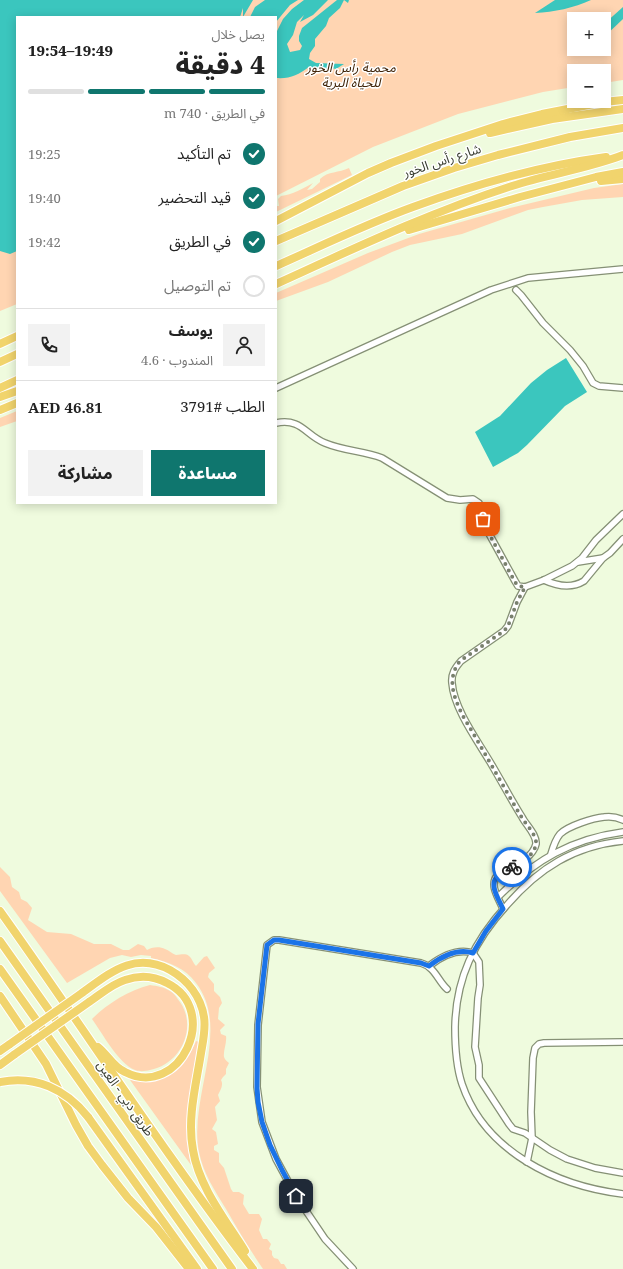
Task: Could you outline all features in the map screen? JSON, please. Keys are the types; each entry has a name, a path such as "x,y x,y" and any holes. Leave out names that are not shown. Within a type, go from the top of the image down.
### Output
{"highway":[{"path":"277,220 368,173 436,146 503,124 542,114 596,103 623,100"},
{"path":"462,138 552,119 623,109"},
{"name":"شارع رأس الخور","path":"277,241 403,186 454,168 570,137 623,128"},
{"path":"277,284 431,216 506,188 600,163 623,155"},
{"path":"277,266 383,219 447,195 535,170 623,155"},
{"path":"366,244 520,197 623,172"},
{"path":"570,185 623,179"},
{"path":"0,344 16,336"},
{"path":"0,362 16,354"},
{"path":"0,388 16,380"},
{"path":"0,397 16,391"},
{"path":"0,410 16,404"},
{"path":"0,911 59,995 89,1041 221,1227 255,1269"},
{"name":"طريق دبي - العين","path":"0,941 232,1269"},
{"path":"0,1051 82,993 124,966 142,963 159,966 175,973 190,986 195,993 202,1009 205,1027 191,1119 191,1135 194,1155 204,1185 255,1269"},
{"path":"0,969 213,1269"},
{"path":"0,1065 113,985 127,979 142,976 156,978 169,984 181,993 191,1012 191,1041 183,1056 171,1069 150,1077 136,1076 124,1072 113,1064 99,1048 89,1041"},
{"path":"0,996 46,1064 88,1146 128,1198 156,1227 189,1269"},
{"path":"0,1082 22,1080 48,1085 68,1096 79,1106 197,1269"}],"street":[{"path":"277,388 492,290 528,278 623,269"},
{"path":"516,290 521,294 543,323 570,350 583,366 593,383 600,386 623,388"},
{"path":"277,423 290,423 298,425 317,439 327,444 342,449 372,454 382,458 447,498 456,500 476,500 480,505 487,530 518,586 525,587 565,571 578,562 596,540 623,514"},
{"path":"544,580 564,586 577,585 584,580 623,539"},
{"path":"578,562 604,558"},
{"path":"503,909 494,887 495,879 497,876 528,857 534,849 536,842 534,836 463,716 454,694 452,678 460,661 504,631 508,626 517,602 525,587"},
{"path":"552,854 556,839 562,832 569,828 600,817 614,817 623,820"},
{"path":"498,897 518,878 552,854 576,843 604,835 623,832"},
{"path":"623,841 590,847 555,862 527,884 503,909 486,931 473,953 464,974 457,1000 455,1040 459,1075 469,1102 486,1127 504,1146 527,1162 547,1173 598,1191 623,1194"},
{"path":"353,1269 325,1239 296,1196 276,1159 262,1122 257,1088 258,1024 265,950 270,942 279,940 421,963 429,966 442,985 447,989"},
{"path":"429,966 455,951 466,950 473,953 479,962 480,985 475,1047 479,1078 513,1129 525,1133 550,1150 572,1161 599,1169 623,1173"},
{"path":"527,1162 532,1138 530,1112 534,1050 537,1046 544,1043 623,1042"}],"green space":[{"name":"محمية رأس الخور للحياة البرية","path":"0,0 623,0 623,80 611,82 611,64 567,64 567,88 543,92 458,114 373,147 277,195 277,16 16,16 16,304 0,311"},
{"path":"349,168 352,175 277,212 277,206 279,206 278,199 281,196 294,193 313,183 307,190 312,189 320,182 320,179 323,176"},
{"path":"623,184 623,197 582,200 528,210 462,234 410,245 328,282 277,301 277,293 368,253 419,234 510,208 594,188"},
{"path":"16,411 16,421 0,427 0,418"},
{"path":"0,867 10,877 12,887 19,892 21,899 27,902 32,908 28,920 47,932 71,934 94,944 111,944 123,950 129,950 138,944 144,946 147,950 161,947 176,955 187,955 196,966 204,957 207,956 215,968 209,973 208,977 214,984 214,991 220,997 222,1003 219,1008 218,1019 225,1025 220,1030 221,1034 226,1036 224,1057 229,1063 226,1069 226,1074 221,1080 222,1086 218,1095 220,1101 215,1107 217,1120 212,1129 216,1132 218,1144 214,1146 214,1150 219,1153 219,1162 224,1168 231,1189 233,1192 239,1192 244,1195 243,1204 249,1214 259,1214 262,1219 259,1230 263,1239 267,1239 271,1244 269,1249 272,1251 274,1258 278,1259 281,1264 284,1264 287,1269 263,1269 244,1240 206,1175 201,1160 197,1131 199,1109 210,1043 210,1022 206,1002 196,983 187,973 176,966 151,958 151,956 141,955 131,957 122,955 110,958 67,983 0,891"},
{"path":"150,985 165,989 177,997 185,1012 187,1023 186,1034 183,1044 170,1061 161,1067 139,1071 129,1066 117,1055 92,1019 104,1008 119,998 134,990"},
{"path":"196,1041 199,1042 187,1119 188,1150 191,1165 130,1080 152,1080 170,1073 178,1068 185,1060"}],"water":[{"path":"0,0 253,0 244,16 243,8 240,16 16,16 16,251 10,254 0,251"},
{"path":"265,0 298,0 290,5 277,21 277,16 250,16 255,7"},
{"path":"304,0 328,0 313,15 300,22 304,15 297,22 293,35 287,44 290,52 300,50 302,46 299,41 299,36 302,28 337,0 344,0 340,8 329,18 326,26 315,39 315,46 310,53 309,59 316,63 344,64 336,69 330,68 317,72 314,68 309,67 294,76 277,78 277,31 283,19 292,9"},
{"path":"555,0 591,0 564,9 535,13"},
{"path":"623,7 623,19 611,30 611,18"},
{"path":"566,358 587,392 565,406 518,453 493,467 475,432 500,416 531,383 547,370"}],"way so far":[{"path":"483,519 487,530 515,582 518,586 525,587 517,602 508,626 504,631 460,661 453,672 452,684 454,694 463,716 534,836 536,842 534,849 528,857 512,867"}],"route":[{"path":"296,1196 288,1183 270,1145 262,1122 258,1102 258,1024 265,950 267,945 274,940 279,940 421,963 429,966 435,961 455,951 466,950 473,953 486,931 503,909 494,887 495,879 497,876 512,867"}]}
